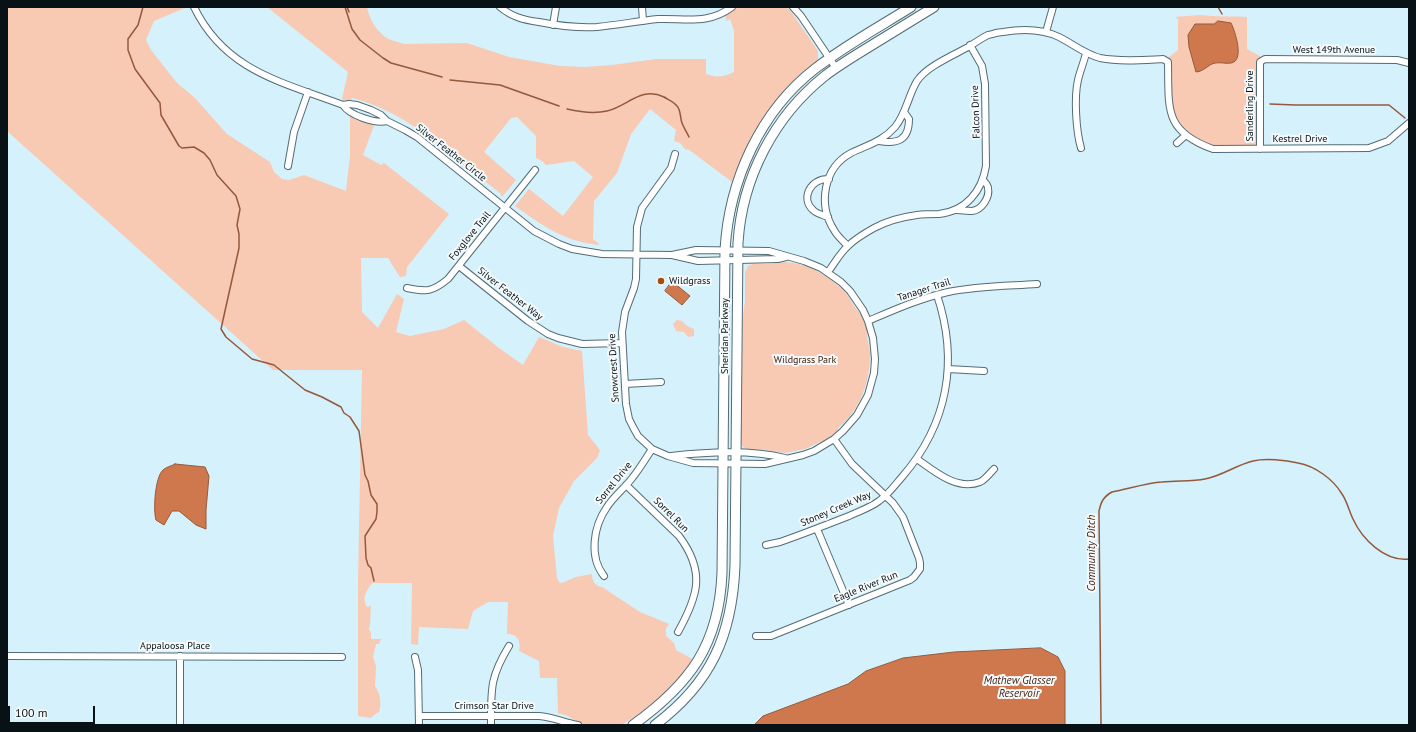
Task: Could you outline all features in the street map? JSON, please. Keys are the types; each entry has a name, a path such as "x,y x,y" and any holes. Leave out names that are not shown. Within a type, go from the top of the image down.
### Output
{"main road":[{"name":"Sheridan Parkway","path":"633,725 661,704 680,685 698,660 712,630 718,610 722,587 725,255 729,214 734,194 745,163 770,117 792,90 808,75 829,59 911,7"},
{"name":"Sheridan Parkway","path":"654,725 678,706 700,680 716,656 727,625 732,604 734,582 736,463 737,255 745,197 756,166 767,144 782,120 811,88 836,68 932,8"}],"street":[{"name":"Silver Feather Circle","path":"194,7 208,32 218,44 240,62 262,74 343,105 357,105 371,110 387,121 417,137 534,231 559,244 585,252 602,254 672,255 696,250 725,255"},
{"path":"500,7 508,13 523,20 553,25 593,27 643,21 704,19 719,15 732,7"},
{"path":"553,25 556,7"},
{"path":"642,7 643,21"},
{"path":"793,7 801,16 836,68"},
{"path":"848,246 833,229 825,204 825,191 829,179 840,161 850,153 879,141 887,136 896,126 904,112 912,90 918,80 935,66 988,35 1014,30 1046,32 1052,7"},
{"name":"Kestrel Drive","path":"1046,32 1086,53 1100,58 1116,60 1163,59 1168,62 1169,104 1171,115 1186,135 1194,141 1213,149 1369,148 1388,141 1409,123"},
{"name":"Falcon Drive","path":"956,210 967,203 978,190 983,180 986,166 986,84 982,66 970,46"},
{"path":"1082,148 1078,137 1076,95 1078,81 1086,53"},
{"name":"West 149th Avenue","path":"1260,62 1265,59 1311,59 1397,60 1409,63"},
{"name":"Sanderling Drive","path":"1260,62 1260,149"},
{"path":"288,166 294,132 308,92"},
{"path":"879,141 895,142 900,141 905,136 908,131 909,119 904,112"},
{"path":"1177,144 1186,135"},
{"name":"Snowcrest Drive","path":"675,154 671,168 642,208 637,227 636,279 622,322 622,343 627,411 638,436 652,449 668,456 693,463 765,464 814,451 843,432 864,405 872,385 875,354 873,338 868,321 863,310 850,291 841,282 828,272 814,265 777,253 769,251 737,255"},
{"name":"Foxglove Trail","path":"407,288 423,292 433,289 448,279 535,170"},
{"path":"828,217 812,210 808,197 812,185 818,180 829,179"},
{"name":"Falcon Drive","path":"828,272 848,246 874,228 897,218 918,214 940,214 956,210 973,211 978,209 983,205 988,192 988,187 983,180"},
{"name":"Silver Feather Circle","path":"672,255 698,261 725,255"},
{"path":"725,255 778,259 786,257"},
{"path":"725,255 737,255"},
{"name":"Silver Feather Way","path":"459,266 528,321 548,334 582,344 622,343"},
{"name":"Tanager Trail","path":"868,321 937,295 965,289 1037,284"},
{"name":"Stoney Creek Way","path":"766,545 780,542 817,529 872,506 886,496 917,459 932,432 939,415 946,386 948,368 947,337 945,322 937,295"},
{"path":"948,368 984,371"},
{"path":"625,384 661,382"},
{"name":"Eagle River Run","path":"756,636 771,636 849,606 910,580 920,569 919,558 903,517 893,502 861,473 834,439"},
{"name":"Sorrel Drive","path":"604,576 598,568 596,559 595,537 597,527 606,508 633,477 652,449"},
{"path":"668,456 690,453 767,453 786,458"},
{"path":"917,459 949,480 962,483 982,482 994,469"},
{"name":"Sorrel Run","path":"626,485 679,536 686,545 694,562 696,581 694,600 678,632"},
{"path":"817,529 849,606"},
{"path":"491,725 493,680 501,660 509,646"},
{"name":"Appaloosa Place","path":"7,656 342,656"},
{"path":"180,656 180,725"},
{"path":"415,656 418,670 419,725"},
{"name":"Crimson Star Drive","path":"419,716 539,716 550,717 568,724 578,725"}],"green space":[{"path":"7,7 187,7 154,21 146,40 151,50 177,83 195,98 227,134 270,162 274,172 282,179 289,180 304,175 346,191 350,156 350,113 375,123 363,155 381,165 384,163 449,214 407,267 406,276 400,277 388,258 361,258 362,312 378,328 397,294 404,299 396,332 410,336 444,329 464,320 523,365 539,337 563,347 582,351 588,435 600,450 597,458 574,481 559,508 553,536 557,578 559,582 562,583 576,577 592,574 593,581 597,586 602,587 640,612 669,624 666,628 666,636 674,643 676,650 694,660 678,681 651,707 621,725 583,725 568,716 558,713 557,678 540,678 539,661 519,651 520,644 518,639 514,635 507,634 508,602 488,602 473,611 468,629 419,627 418,645 411,644 412,583 372,583 365,594 365,604 367,607 371,606 369,630 371,632 371,639 381,639 379,644 376,644 373,657 376,666 375,686 379,695 380,706 379,712 371,718 358,716 358,583 362,370 273,370 7,131"},
{"path":"267,7 367,7 372,21 380,33 388,39 404,44 467,43 509,57 560,66 585,67 656,59 706,59 706,74 723,76 734,72 734,31 730,19 727,21 725,15 739,7 787,7 818,51 818,59 801,74 776,101 759,126 740,162 732,182 688,149 686,150 680,143 674,141 676,130 650,109 631,134 617,173 594,201 593,239 600,245 565,237 535,220 515,206 529,189 563,216 593,177 574,161 546,165 536,158 536,136 517,117 511,118 484,152 516,180 502,197 500,193 442,147 400,118 369,103 352,98 350,102 342,99 348,72"},
{"path":"1200,15 1247,17 1247,49 1265,59 1260,62 1260,149 1213,149 1194,141 1171,115 1165,60 1178,50 1178,19 1175,17"},
{"name":"Wildgrass Park","path":"783,262 800,264 809,267 825,275 845,292 866,324 870,350 870,365 866,385 858,404 846,421 838,428 838,431 824,441 805,449 785,453 747,449 743,447 741,442 741,332 745,301 745,272 748,266 753,264"},
{"path":"677,320 682,321 687,326 694,329 694,336 688,337 684,332 676,331 673,324"}],"water":[{"path":"1218,21 1231,23 1238,45 1237,57 1235,61 1231,63 1215,63 1196,72 1189,47 1188,35 1195,24 1214,24"},
{"path":"673,280 675,282 674,283 690,296 682,305 665,291"},
{"path":"175,464 205,467 209,476 206,529 196,525 179,511 172,511 164,525 156,520 155,502 158,479 163,470"},
{"name":"Mathew Glasser Reservoir","path":"1041,648 1058,657 1065,671 1065,725 754,725 763,716 848,684 866,671 903,658 954,652"}],"waterway":[{"path":"143,7 138,25 128,39 128,50 135,69 160,103 161,115 179,146 182,148 194,147 204,153 210,160 217,175 236,196 240,209 237,225 239,234 239,248 221,329 226,337 252,359 274,365 305,390 341,407 359,431 365,475 371,495 377,504 376,519 365,536 366,558 368,565 371,568 374,581"},
{"path":"345,7 352,29 360,40 383,58 391,63 442,77"},
{"path":"347,7 349,12"},
{"path":"1218,7 1222,14"},
{"path":"450,80 500,85 559,106"},
{"path":"567,109 587,112 602,112 615,109 641,95 656,94 673,102 677,106 682,123 689,137"},
{"path":"1270,104 1389,105 1405,118"},
{"name":"Community Ditch","path":"1101,725 1099,511 1103,500 1112,492 1156,483 1211,478 1258,460 1276,460 1298,463 1317,470 1334,483 1344,497 1357,527 1375,548 1391,557 1409,559"}],"place":[{"name":"Wildgrass","path":"661,281"}]}
